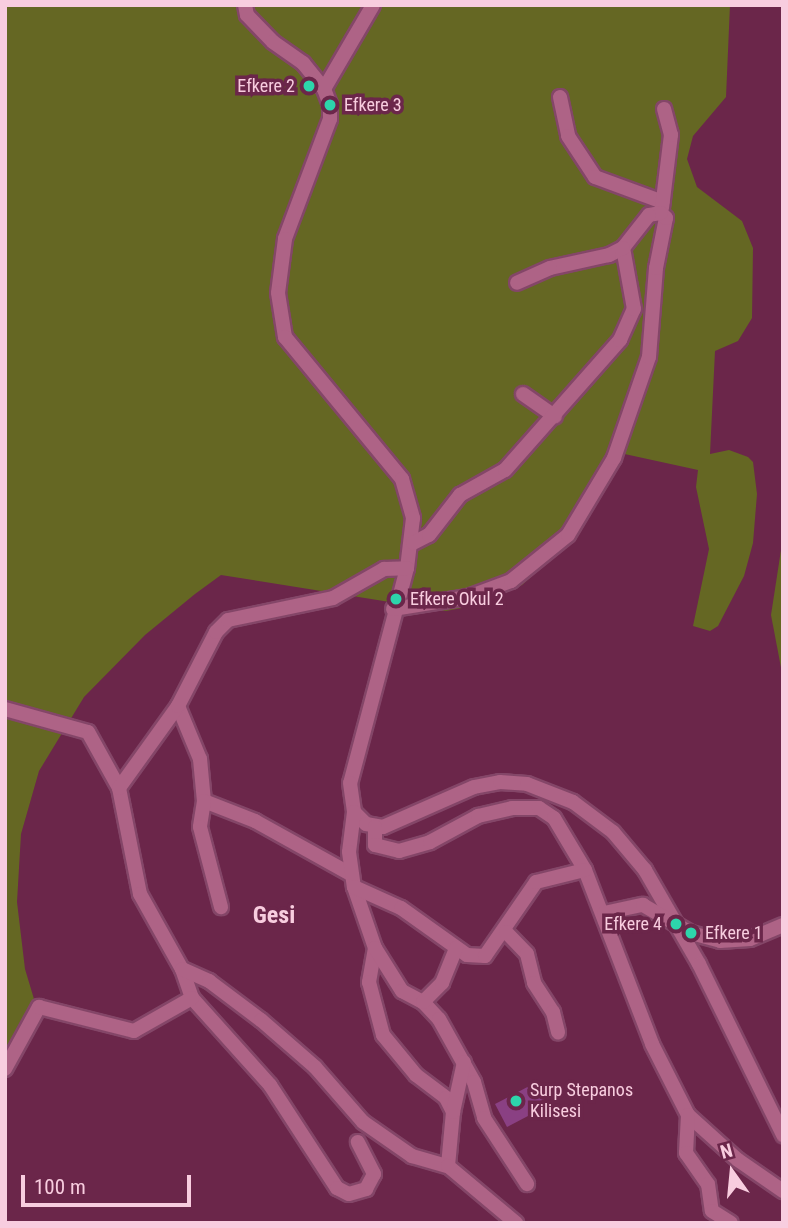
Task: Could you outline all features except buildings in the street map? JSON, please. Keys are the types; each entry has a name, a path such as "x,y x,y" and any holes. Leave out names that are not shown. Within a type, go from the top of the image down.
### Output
{"street":[{"path":"245,5 247,15 272,42 303,63 324,89 330,119 285,239 278,293 285,337 402,479 414,518 413,543 407,568 393,609 350,783 354,813 349,852 353,881 375,948 402,991 423,1002 439,1019 464,1062 484,1118 527,1184"},
{"path":"324,89 373,5"},
{"path":"561,97 568,136 595,177 662,207"},
{"path":"393,609 468,597 512,582 547,556 578,520 614,458 653,344 656,268 667,225 662,207 671,135 663,109"},
{"path":"517,283 623,248 649,215 662,207"},
{"path":"413,543 429,535 460,495 505,470 555,416 631,321 634,300 623,248"},
{"path":"523,394 555,416"},
{"path":"120,788 178,706 216,632 228,620 333,598 384,569 407,568"},
{"path":"178,706 200,759 204,802 200,827 221,906"},
{"path":"5,709 88,732 120,788 140,894 181,969 192,998 270,1085 337,1188 349,1194 366,1189 374,1174 358,1142"},
{"path":"354,813 375,827 391,824 474,787 527,784 573,802 613,832 645,870 676,924 783,1135"},
{"path":"204,802 255,821 401,908 467,955 485,956 506,932 536,882 585,870"},
{"path":"375,827 374,845 399,851 430,842 478,816 512,808 539,808 554,818 585,870 604,913 652,1044 688,1115 738,1160 783,1191"},
{"path":"604,913 643,905 676,924 720,941 750,939 783,925"},
{"path":"506,932 527,954 534,983 553,1012 558,1032"},
{"path":"375,948 369,982 383,1035 416,1075 446,1098 453,1112"},
{"path":"423,1002 442,982 456,948"},
{"path":"181,969 209,981 261,1020 315,1068 363,1122 412,1156 448,1166 516,1223"},
{"path":"5,1069 40,1007 134,1031 192,998"},
{"path":"448,1166 453,1112 464,1062"},
{"path":"688,1115 687,1153 708,1184 712,1211 730,1223"}],"shaded area":[{"path":"5,5 730,5 726,97 693,136 687,159 697,187 742,221 753,248 752,318 738,341 715,351 710,454 729,450 748,457 753,462 757,494 753,543 744,576 718,626 710,631 693,626 709,549 696,487 698,470 620,453 603,492 567,544 522,585 478,605 446,611 221,575 195,594 145,635 84,697 39,771 21,834 17,902 25,969 40,1019 5,1071"},
{"path":"783,537 783,678 771,615"}],"place":[{"name":"Efkere 2","path":"309,86"},
{"name":"Efkere 3","path":"330,105"},
{"name":"Efkere Okul 2","path":"396,599"},
{"name":"Efkere 4","path":"676,924"},
{"name":"Efkere 1","path":"691,933"},
{"name":"Surp Stepanos Kilisesi","path":"516,1101"}],"district":[{"name":"Gesi","path":"274,916"}]}
